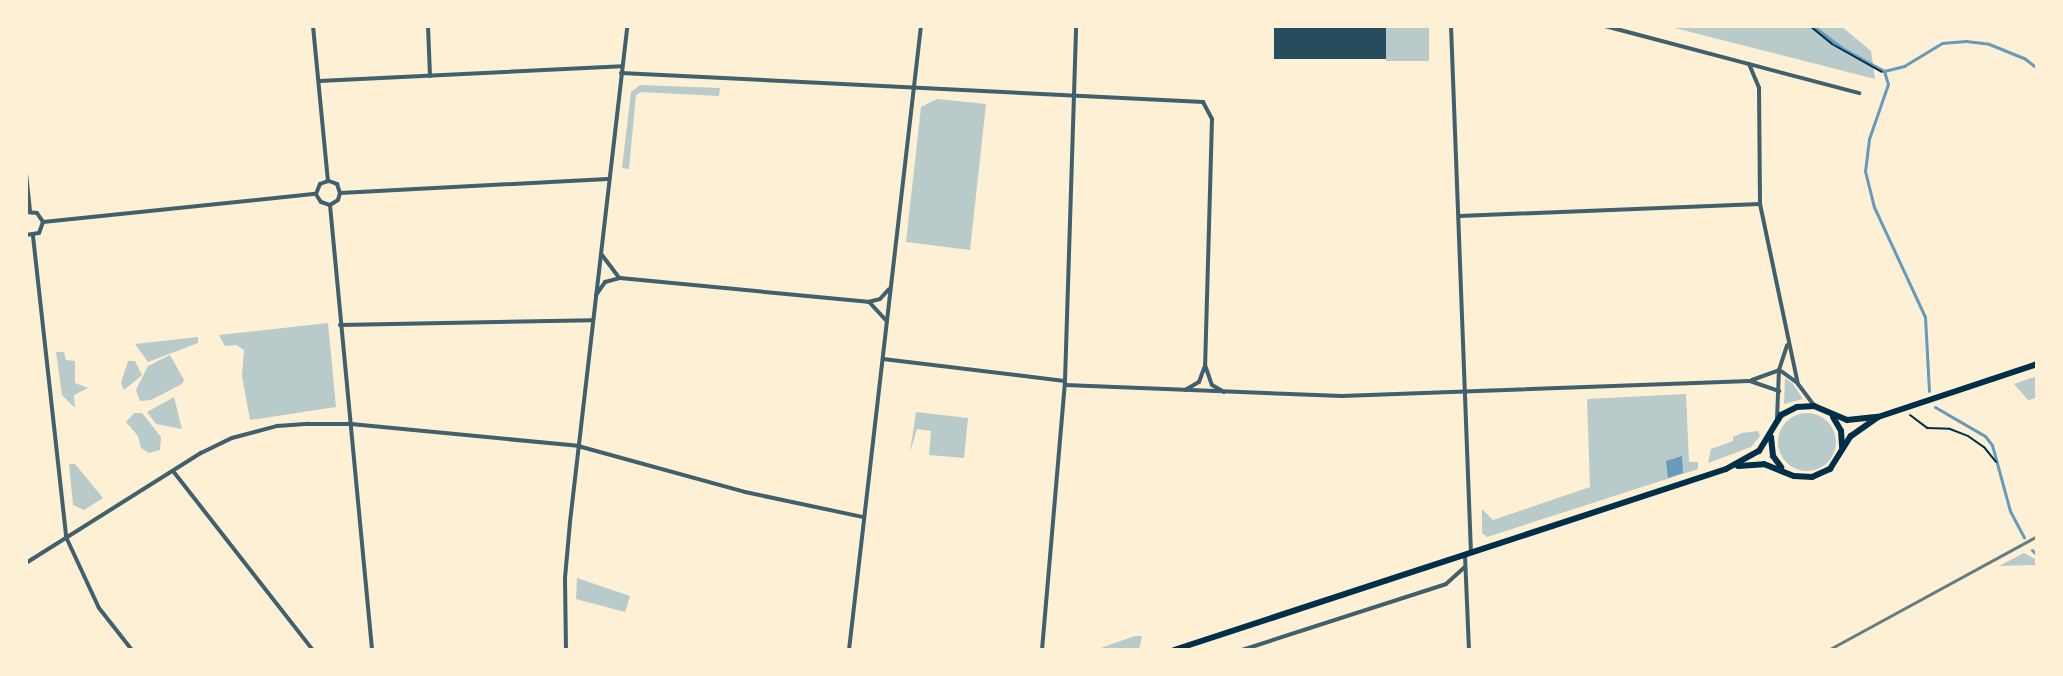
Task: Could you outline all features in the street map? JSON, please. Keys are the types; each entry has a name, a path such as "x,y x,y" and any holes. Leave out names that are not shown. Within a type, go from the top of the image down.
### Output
{"main road":[{"path":"1726,469 1759,451 1777,420 1797,407 1814,406 1847,420 1878,417 2037,364"},
{"path":"1831,415 1841,431 1841,451"},
{"path":"1174,650 1726,469 1756,463 1782,468 1794,476 1812,477 1830,469 1859,429 1878,417"},
{"path":"1771,433 1771,448 1782,468"}],"street":[{"path":"313,26 328,181"},
{"path":"428,26 430,76"},
{"path":"566,650 565,578 627,26"},
{"path":"849,650 921,26"},
{"path":"1042,650 1065,383 1076,26"},
{"path":"1451,26 1464,391 1469,650"},
{"path":"1605,26 1859,93"},
{"path":"1749,64 1759,88 1760,204 1798,384"},
{"path":"319,81 622,66"},
{"path":"621,73 1203,102 1210,109 1205,365 1199,382 1183,390"},
{"path":"26,173 28,212 39,214 43,222 41,232 26,235"},
{"path":"340,193 608,179"},
{"path":"316,194 320,184 328,181 337,184 340,193 338,200 330,205"},
{"path":"316,194 321,202 330,205"},
{"path":"43,222 316,194"},
{"path":"1458,216 1760,204"},
{"path":"330,205 372,650"},
{"path":"33,236 66,537 99,608 132,650"},
{"path":"600,250 607,267 620,278"},
{"path":"594,302 605,282 620,278 868,302 880,299 890,287"},
{"path":"868,302 886,321"},
{"path":"340,325 592,320"},
{"path":"1777,420 1779,370 1788,343"},
{"path":"883,359 1065,383 1342,396 1750,381 1779,370"},
{"path":"1205,365 1212,385 1224,392"},
{"path":"1779,370 1798,384 1814,406"},
{"path":"1750,381 1779,391"},
{"path":"26,563 232,438 277,426 351,424 578,446 745,492 863,517"},
{"path":"173,471 313,650"},
{"path":"1242,650 1446,584 1465,567"}],"path":[{"path":"1810,26 1832,44 1882,72"},
{"path":"1903,409 1927,428 1950,429 1968,436 1984,447 1996,462"}],"shaded area":[{"path":"1386,26 1429,26 1429,61 1386,61"},
{"path":"1667,26 1841,26 1871,51 1875,79"},
{"path":"640,85 720,88 719,96 641,92 636,95 629,169 622,168 631,92"},
{"path":"937,99 986,104 970,250 906,242 921,107"},
{"path":"328,323 336,407 250,420 242,376 244,350 236,345 225,346 219,335"},
{"path":"198,337 198,343 148,362 135,344"},
{"path":"56,352 64,352 66,360 75,361 75,383 88,388 74,395 75,408 62,395"},
{"path":"170,355 184,380 182,384 151,400 140,401 136,390 148,366"},
{"path":"128,361 135,361 142,375 124,390 121,383"},
{"path":"2037,376 2037,398 2028,400 2014,384"},
{"path":"1785,378 1793,384 1803,399 1784,404"},
{"path":"1686,394 1689,462 1698,462 1698,469 1487,537 1482,533 1482,509 1493,520 1590,487 1587,399"},
{"path":"174,397 182,429 156,424 147,412"},
{"path":"916,412 968,418 964,458 929,455 931,431 917,429 910,452"},
{"path":"134,413 142,413 161,437 160,450 149,453 141,448 138,436 126,422"},
{"path":"1807,413 1818,415 1827,422 1834,431 1834,453 1827,462 1818,469 1807,471 1796,469 1787,462 1780,453 1778,442 1780,431 1787,422 1796,415"},
{"path":"1758,431 1760,436 1751,447 1708,463 1711,449 1733,441 1733,437 1742,433"},
{"path":"69,464 75,464 103,498 84,510 73,505"},
{"path":"2024,553 2037,560 2037,565 1999,566"},
{"path":"577,578 630,596 625,612 576,599"},
{"path":"1142,636 1139,650 1095,650"}],"water":[{"path":"1682,456 1683,473 1668,478 1666,461"}],"building":[{"path":"1274,26 1386,26 1386,59 1274,59"}],"waterway":[{"path":"1813,26 1842,48 1884,71"},
{"path":"1884,71 1904,66 1942,43 1966,41 1989,44 2024,58 2037,68"},
{"path":"1884,71 1888,84 1869,139 1865,171 1874,207 1925,317 1929,391"},
{"path":"1935,407 1985,436 1992,445 2010,511 2024,537"},
{"path":"2032,550 2037,555"}],"railway":[{"path":"1828,650 2037,536"}]}
